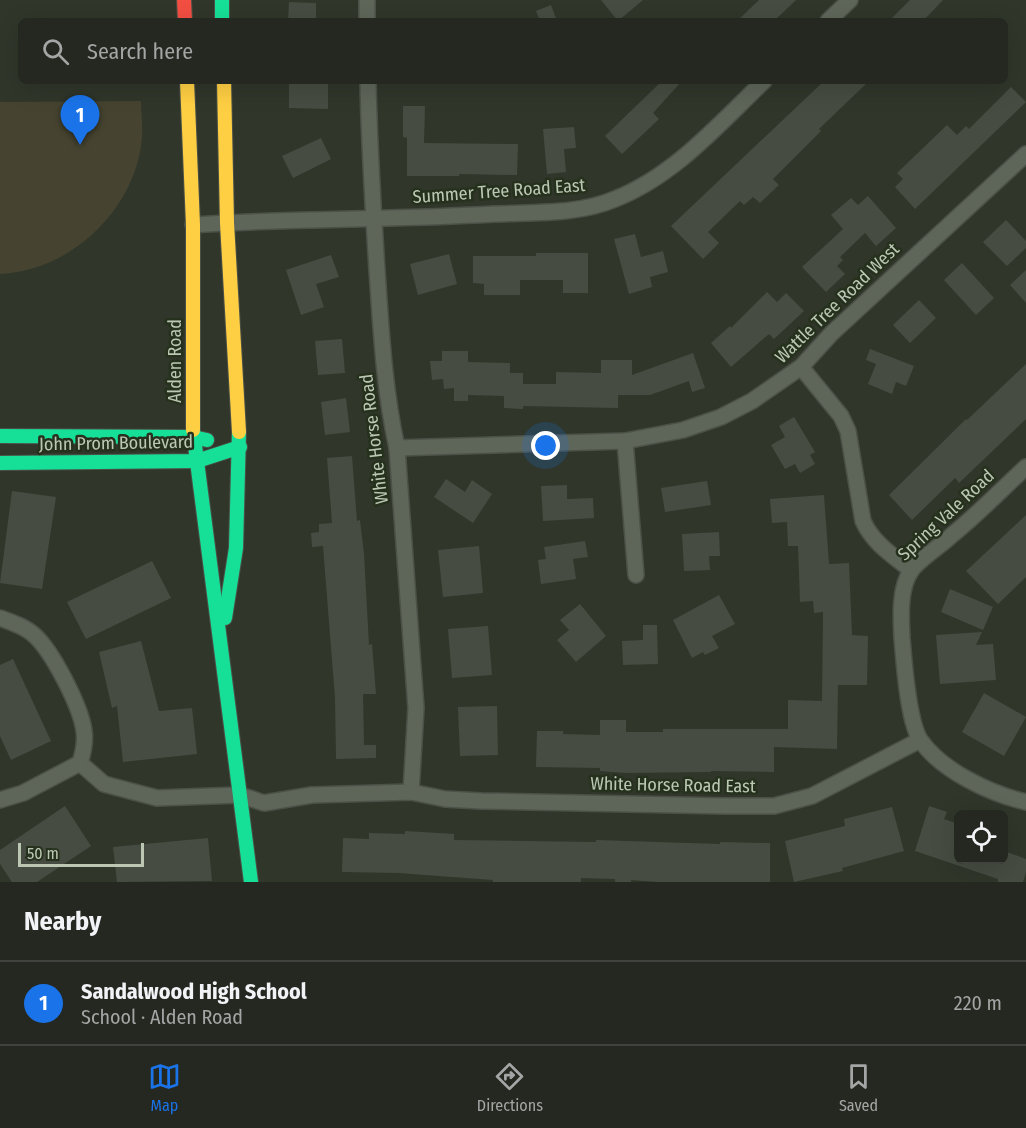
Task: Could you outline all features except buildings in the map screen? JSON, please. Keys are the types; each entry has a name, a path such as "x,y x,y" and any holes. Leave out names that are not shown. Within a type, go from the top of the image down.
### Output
{"street":[{"path":"184,0 185,18"},
{"path":"222,0 222,18"},
{"path":"367,0 367,18"},
{"path":"831,18 850,0"},
{"name":"Alden Road","path":"187,84 194,225 194,437 250,882"},
{"name":"Alden Road","path":"221,640 236,548 240,447 227,223 224,84"},
{"name":"White Horse Road","path":"368,84 374,219 389,411 397,448 416,708 411,792"},
{"name":"Summer Tree Road East","path":"194,225 573,210 614,200 648,183 681,159 761,84"},
{"name":"Wattle Tree Road West","path":"397,448 625,441 683,430 721,417 752,401 801,367 831,334 1026,154"},
{"path":"801,367 841,416 848,432 863,521 869,534 911,570"},
{"name":"John Prom Boulevard","path":"0,436 194,437 240,447"},
{"path":"625,441 636,574"},
{"name":"John Prom Boulevard","path":"0,463 197,461 240,447"},
{"name":"Spring Vale Road","path":"920,740 911,710 904,671 903,592 911,570 1026,467"},
{"path":"0,618 32,633 47,649 59,669 84,731 84,751 80,763 23,793 0,800"},
{"path":"920,740 940,760 962,776 1004,797 1026,802"},
{"name":"White Horse Road East","path":"80,763 104,784 157,798 240,795 264,802 312,795 411,792 445,799 481,801 774,806 812,796 920,740"}],"shaded area":[{"path":"141,101 142,138 137,164 127,189 113,211 95,232 75,248 51,261 26,270 0,274 0,102"}],"traffic: fast":[{"path":"222,0 222,18"},
{"path":"193,430 251,882"},
{"path":"225,618 236,548 239,432"},
{"path":"0,436 193,437 207,440"},
{"path":"0,463 197,461 240,447"}],"traffic: slow":[{"path":"187,84 193,225 193,430"},
{"path":"224,84 227,223 239,432"}],"traffic: jam":[{"path":"184,0 185,18"}],"place":[{"name":"Sandalwood High School","path":"80,145"}]}
